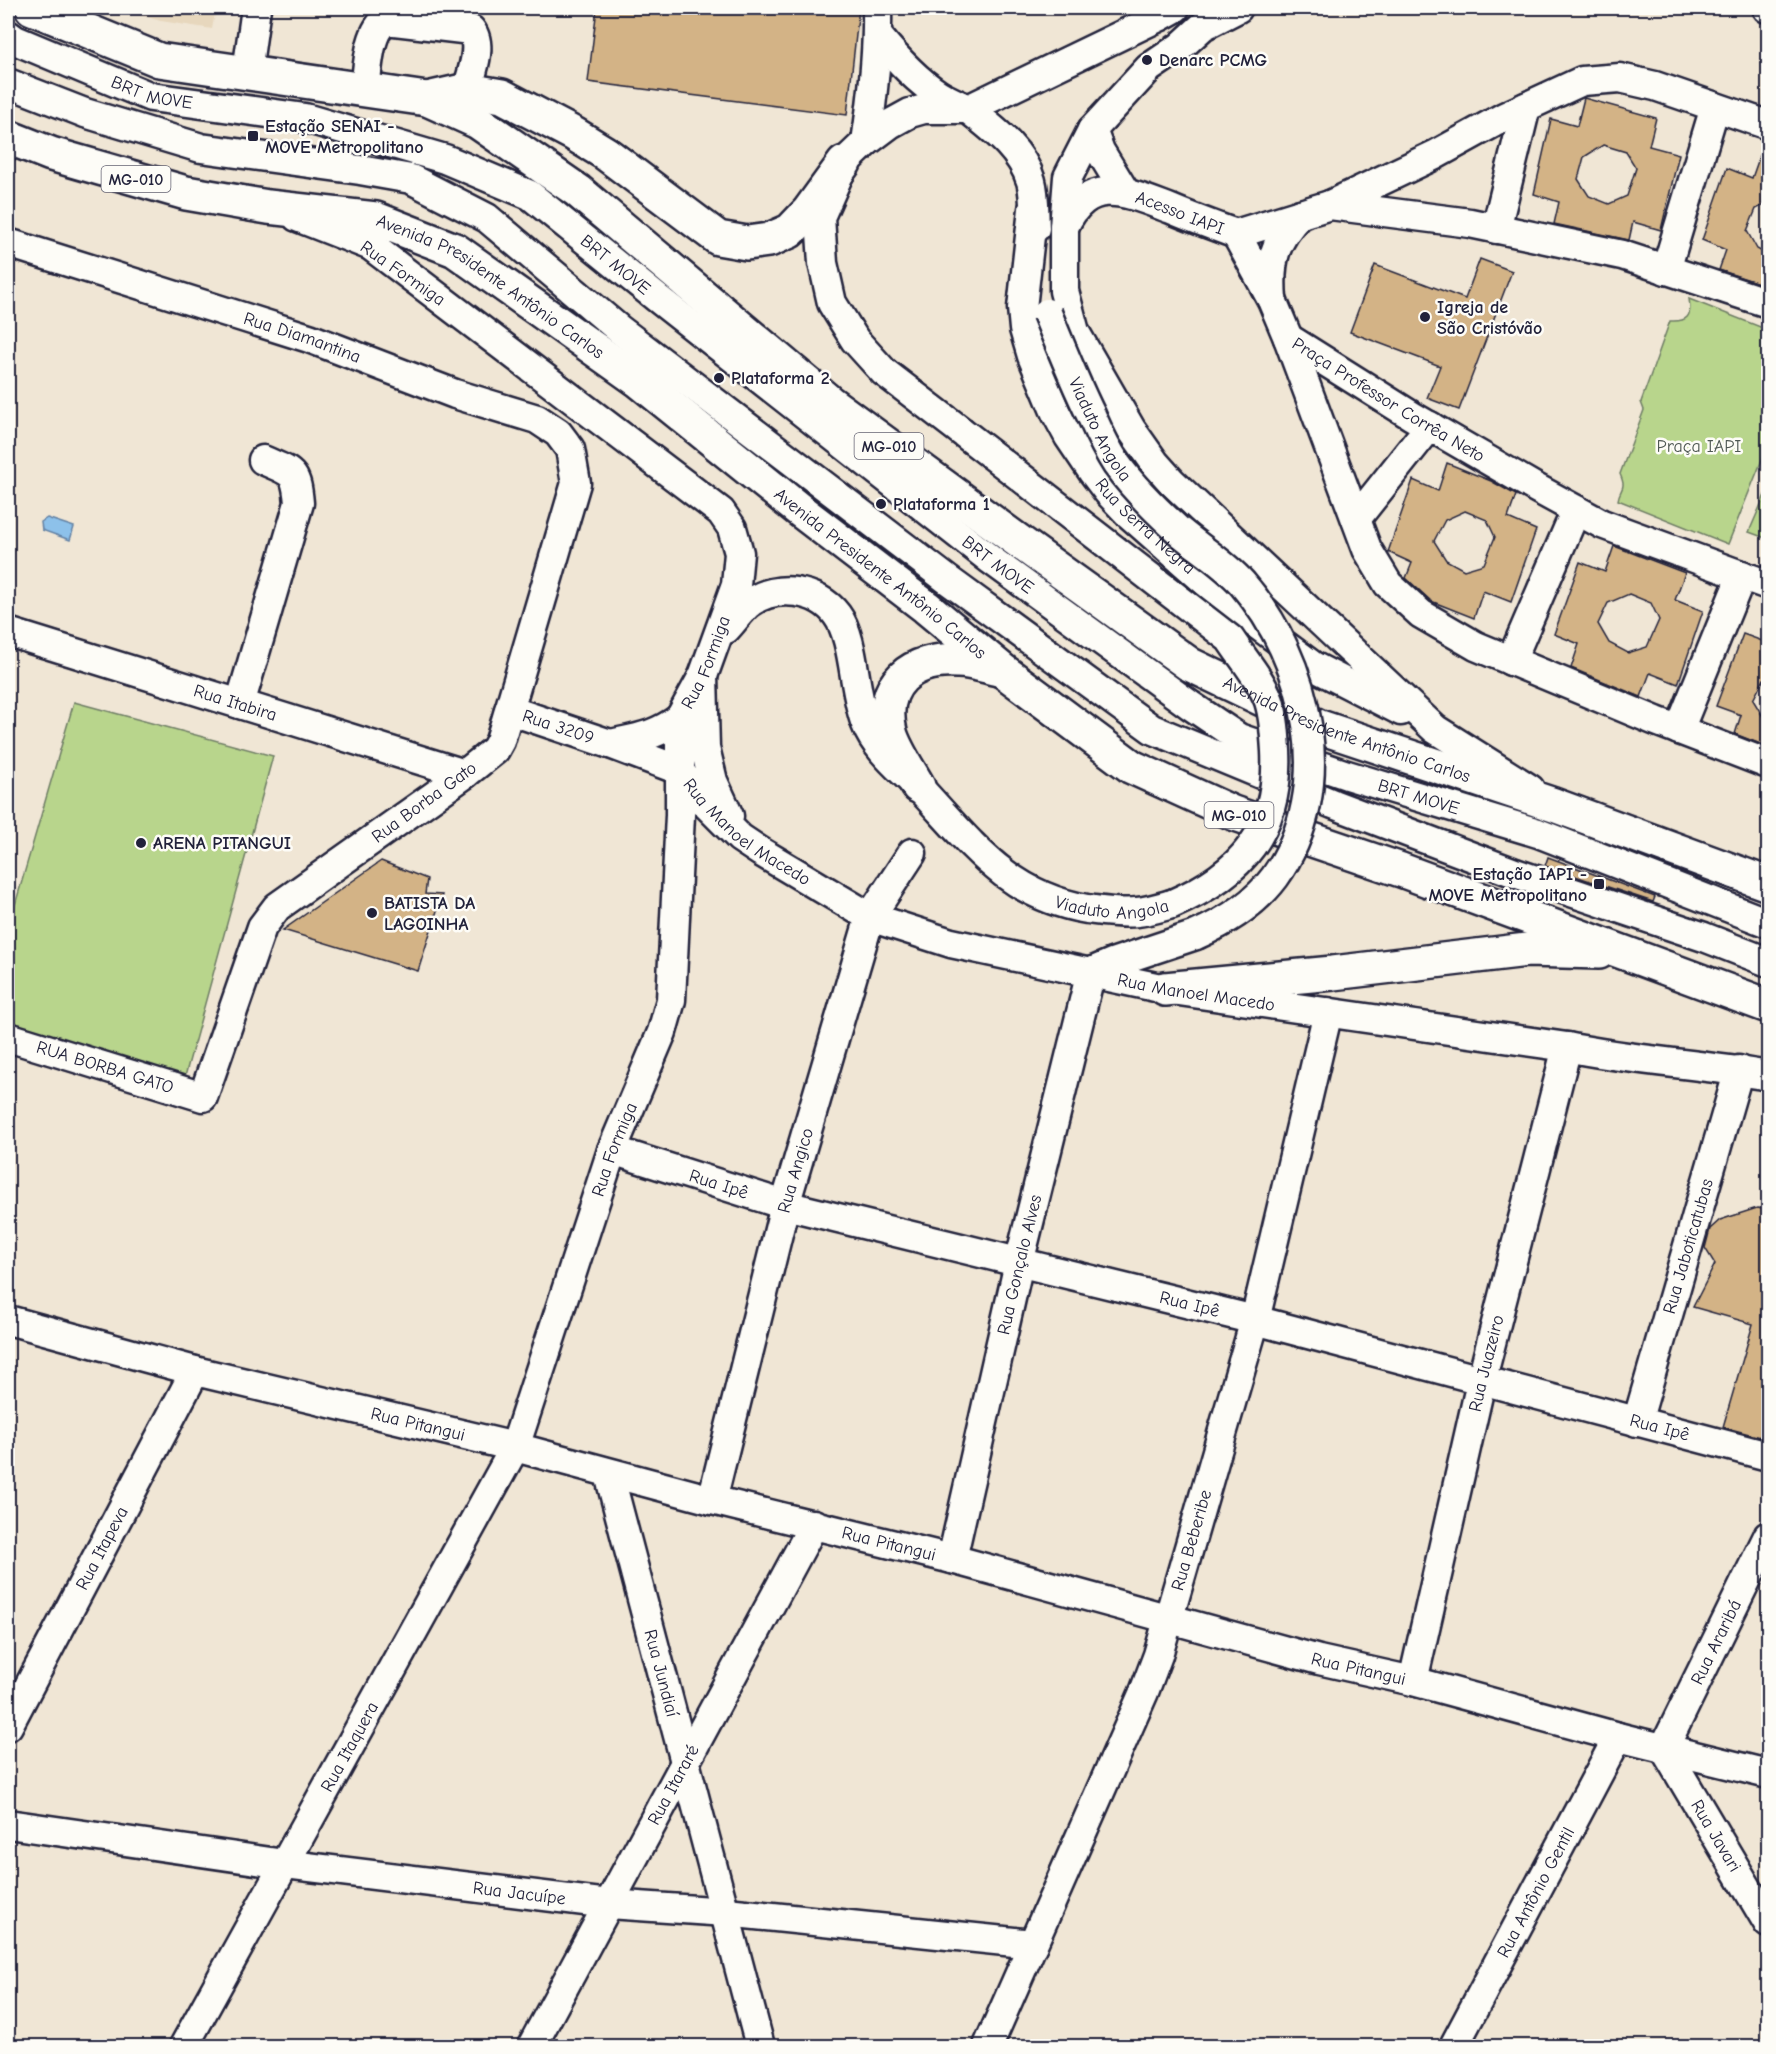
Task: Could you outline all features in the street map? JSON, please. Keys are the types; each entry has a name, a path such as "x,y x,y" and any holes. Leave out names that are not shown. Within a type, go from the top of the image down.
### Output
{"highway":[{"name":"Avenida Presidente Antônio Carlos","path":"32,8 159,60 427,99 478,122 578,191 829,402 1010,536 1189,664 1320,727 1554,805 1768,884"},
{"path":"427,99 467,90 502,96 605,153 718,238 747,243 769,240 790,231 855,153"},
{"name":"Avenida Presidente Antônio Carlos","path":"8,136 51,154 186,193 268,207 376,219 455,250 638,380 1002,670 1132,767 1233,813 1401,870 1768,1006"},
{"path":"918,786 890,733 890,698 899,679 915,667 933,663 957,661 1002,670"},
{"path":"1165,989 1333,973 1527,950 1628,953"}],"street":[{"path":"247,72 255,8"},
{"path":"855,153 873,98 878,36 877,8"},
{"path":"1044,302 1064,227 1068,177 1092,130 1149,68 1180,47 1203,26 1238,8"},
{"path":"855,153 890,124 910,113 932,108 968,109 1167,12 1178,32 1180,47"},
{"path":"365,89 373,43 379,25 386,20 471,30 476,36 475,57 467,90"},
{"name":"BRT MOVE","path":"8,35 26,45 151,96 305,118 446,159 530,195 657,298 991,560 1239,738 1347,775 1538,833 1768,923"},
{"path":"878,36 924,84 968,109 1003,138 1019,156 1031,182 1034,209"},
{"path":"1236,234 1330,205 1582,81 1620,78 1655,86 1768,125"},
{"name":"BRT MOVE","path":"8,83 85,113 201,148 411,179 487,218 630,337 948,580 1152,729 1343,808 1515,873 1768,962"},
{"path":"1496,229 1526,107"},
{"path":"1666,270 1715,107"},
{"name":"Acesso IAPI","path":"1092,130 1100,151 1125,192"},
{"name":"Viaduto Angola","path":"715,642 750,602 769,593 792,591 820,599 836,614 846,633 856,695 866,726 899,770 918,786 979,851 1005,875 1032,893 1066,905 1102,911 1136,912 1172,904 1200,892 1227,874 1249,850 1261,833 1271,808 1277,769 1275,728 1269,700 1230,639 884,372 855,340 832,303 824,264 820,217 855,153"},
{"name":"Acesso IAPI","path":"1064,227 1071,213 1084,200 1104,192 1125,192 1236,234"},
{"path":"1330,205 1470,224 1622,255 1768,303"},
{"name":"Rua Formiga","path":"268,207 371,246 721,512 732,528 739,553 736,585 703,676 680,718 680,815 671,1000 656,1047 612,1150 515,1447"},
{"name":"Viaduto Angola","path":"1034,209 1044,302 1083,399 1116,464 1179,530 1241,582 1259,606 1277,634 1287,656 1307,723 1311,777 1308,797 1294,841 1284,863 1263,891 1219,925 1091,972"},
{"name":"Rua Serra Negra","path":"1034,209 1022,308 1024,329 1032,356 1056,413 1069,437 1102,485 1129,514 1239,611 1313,666 1435,729 1554,805"},
{"path":"1272,300 1270,278 1277,244 1300,214"},
{"name":"Rua Serra Negra","path":"1064,227 1064,291 1075,332 1131,429 1155,463 1192,502 1435,729"},
{"name":"Praça Professor Corrêa Neto","path":"1236,234 1272,300 1288,338 1430,426 1602,524 1768,585"},
{"name":"Rua Diamantina","path":"8,243 309,338 455,394 537,419 558,433 570,449 573,464"},
{"path":"1288,338 1367,549 1388,584 1421,614 1476,646 1679,730 1768,764"},
{"path":"1356,519 1430,426"},
{"path":"240,704 299,503 297,482 289,471 263,460"},
{"name":"Rua Borba Gato","path":"203,1097 262,927 277,907 465,774 495,750 500,741 576,483 573,464"},
{"path":"1511,661 1576,510"},
{"path":"1679,730 1742,575"},
{"name":"Rua Itabira","path":"8,632 465,774"},
{"path":"703,676 705,748 718,796 740,838"},
{"name":"Rua 3209","path":"509,710 679,770"},
{"name":"Rua 3209","path":"610,744 664,730 680,718"},
{"name":"Rua Manoel Macedo","path":"679,770 703,801 740,838 870,916 951,944 1165,989 1567,1047 1599,1054 1738,1070 1768,1076"},
{"name":"Rua Angico","path":"712,1500 784,1205 870,916 912,853"},
{"name":"Rua Gonçalo Alves","path":"952,1559 1019,1263 1091,972"},
{"name":"Rua Beberibe","path":"988,2046 1144,1692 1169,1620 1255,1320 1328,1012"},
{"name":"RUA BORBA GATO","path":"8,1037 203,1097"},
{"name":"Rua Juazeiro","path":"1413,1681 1480,1382 1567,1047"},
{"name":"Rua Jaboticatubas","path":"1637,1422 1738,1070"},
{"name":"Rua Ipê","path":"612,1150 784,1205 1255,1320 1480,1382 1768,1456"},
{"name":"Rua Pitangui","path":"8,1320 195,1371 515,1447 609,1474 952,1559 1319,1660 1413,1681 1618,1737 1768,1774"},
{"name":"Rua Itapeva","path":"8,1726 195,1371"},
{"name":"Rua Itaquera","path":"184,2046 515,1447"},
{"name":"Rua Jundiaí","path":"609,1474 760,2046"},
{"name":"Rua Itararé","path":"532,2046 814,1524"},
{"name":"Rua Araribá","path":"1664,1748 1768,1536"},
{"name":"Rua Antônio Gentil","path":"1454,2046 1618,1737"},
{"name":"Rua Javari","path":"1664,1748 1768,1923"},
{"name":"Rua Jacuípe","path":"8,1824 284,1864 609,1904 726,1912 1033,1944"}],"shaded area":[{"path":"116,8 216,8 212,29 161,21"}],"green space":[{"name":"Praça IAPI","path":"1689,299 1768,330 1768,445 1728,544 1618,500 1623,486 1620,474 1644,410 1641,402 1670,321 1687,317 1690,310"},
{"path":"1768,488 1768,539 1749,532"},
{"name":"ARENA PITANGUI","path":"74,702 273,756 184,1080 8,1032 8,929"}],"water":[{"path":"47,518 74,527 70,540 42,530 41,522"}],"building":[{"path":"597,8 859,8 847,115 588,82"},
{"path":"1584,98 1656,118 1649,146 1679,154 1661,230 1633,222 1629,240 1554,224 1559,202 1534,194 1551,119 1577,126","holes":["1603,145 1626,152 1636,168 1627,196 1609,204 1589,196 1578,179 1584,157"]},
{"path":"1765,141 1768,141 1768,203 1756,209 1747,231 1757,249 1768,255 1768,286 1719,270 1726,250 1702,240 1727,168 1752,178"},
{"name":"Igreja de São Cristóvão","path":"1480,259 1512,271 1459,410 1427,398 1440,366 1350,332 1375,265 1465,299"},
{"path":"1447,463 1491,481 1516,495 1508,518 1536,530 1511,602 1483,591 1474,618 1431,601 1406,578 1412,563 1388,552 1413,480 1438,491","holes":["1465,511 1487,520 1495,537 1484,564 1464,570 1446,560 1434,541 1445,520"]},
{"path":"1614,546 1685,573 1675,600 1703,611 1678,684 1650,673 1641,697 1571,668 1579,644 1554,634 1580,562 1605,572","holes":["1629,594 1651,603 1659,620 1647,647 1628,653 1609,643 1598,624 1608,603"]},
{"path":"1743,634 1768,643 1768,678 1764,679 1753,700 1765,720 1768,721 1768,747 1735,734 1741,715 1716,706"},
{"path":"1548,857 1655,897 1653,902 1545,866"},
{"name":"BATISTA DA LAGOINHA","path":"381,861 427,879 425,894 442,895 418,971 283,930"},
{"path":"1757,1208 1768,1210 1768,1439 1723,1427 1753,1324 1693,1307 1715,1264 1705,1248 1710,1229 1720,1220"}],"place":[{"name":"Denarc PCMG","path":"1147,60"},
{"name":"Estação SENAI - MOVE Metropolitano","path":"253,136"},
{"name":"Igreja de São Cristóvão","path":"1425,317"},
{"name":"Plataforma 2","path":"719,378"},
{"name":"Plataforma 1","path":"881,504"},
{"name":"ARENA PITANGUI","path":"141,843"},
{"name":"Estação IAPI - MOVE Metropolitano","path":"1599,884"},
{"name":"BATISTA DA LAGOINHA","path":"372,913"}]}
